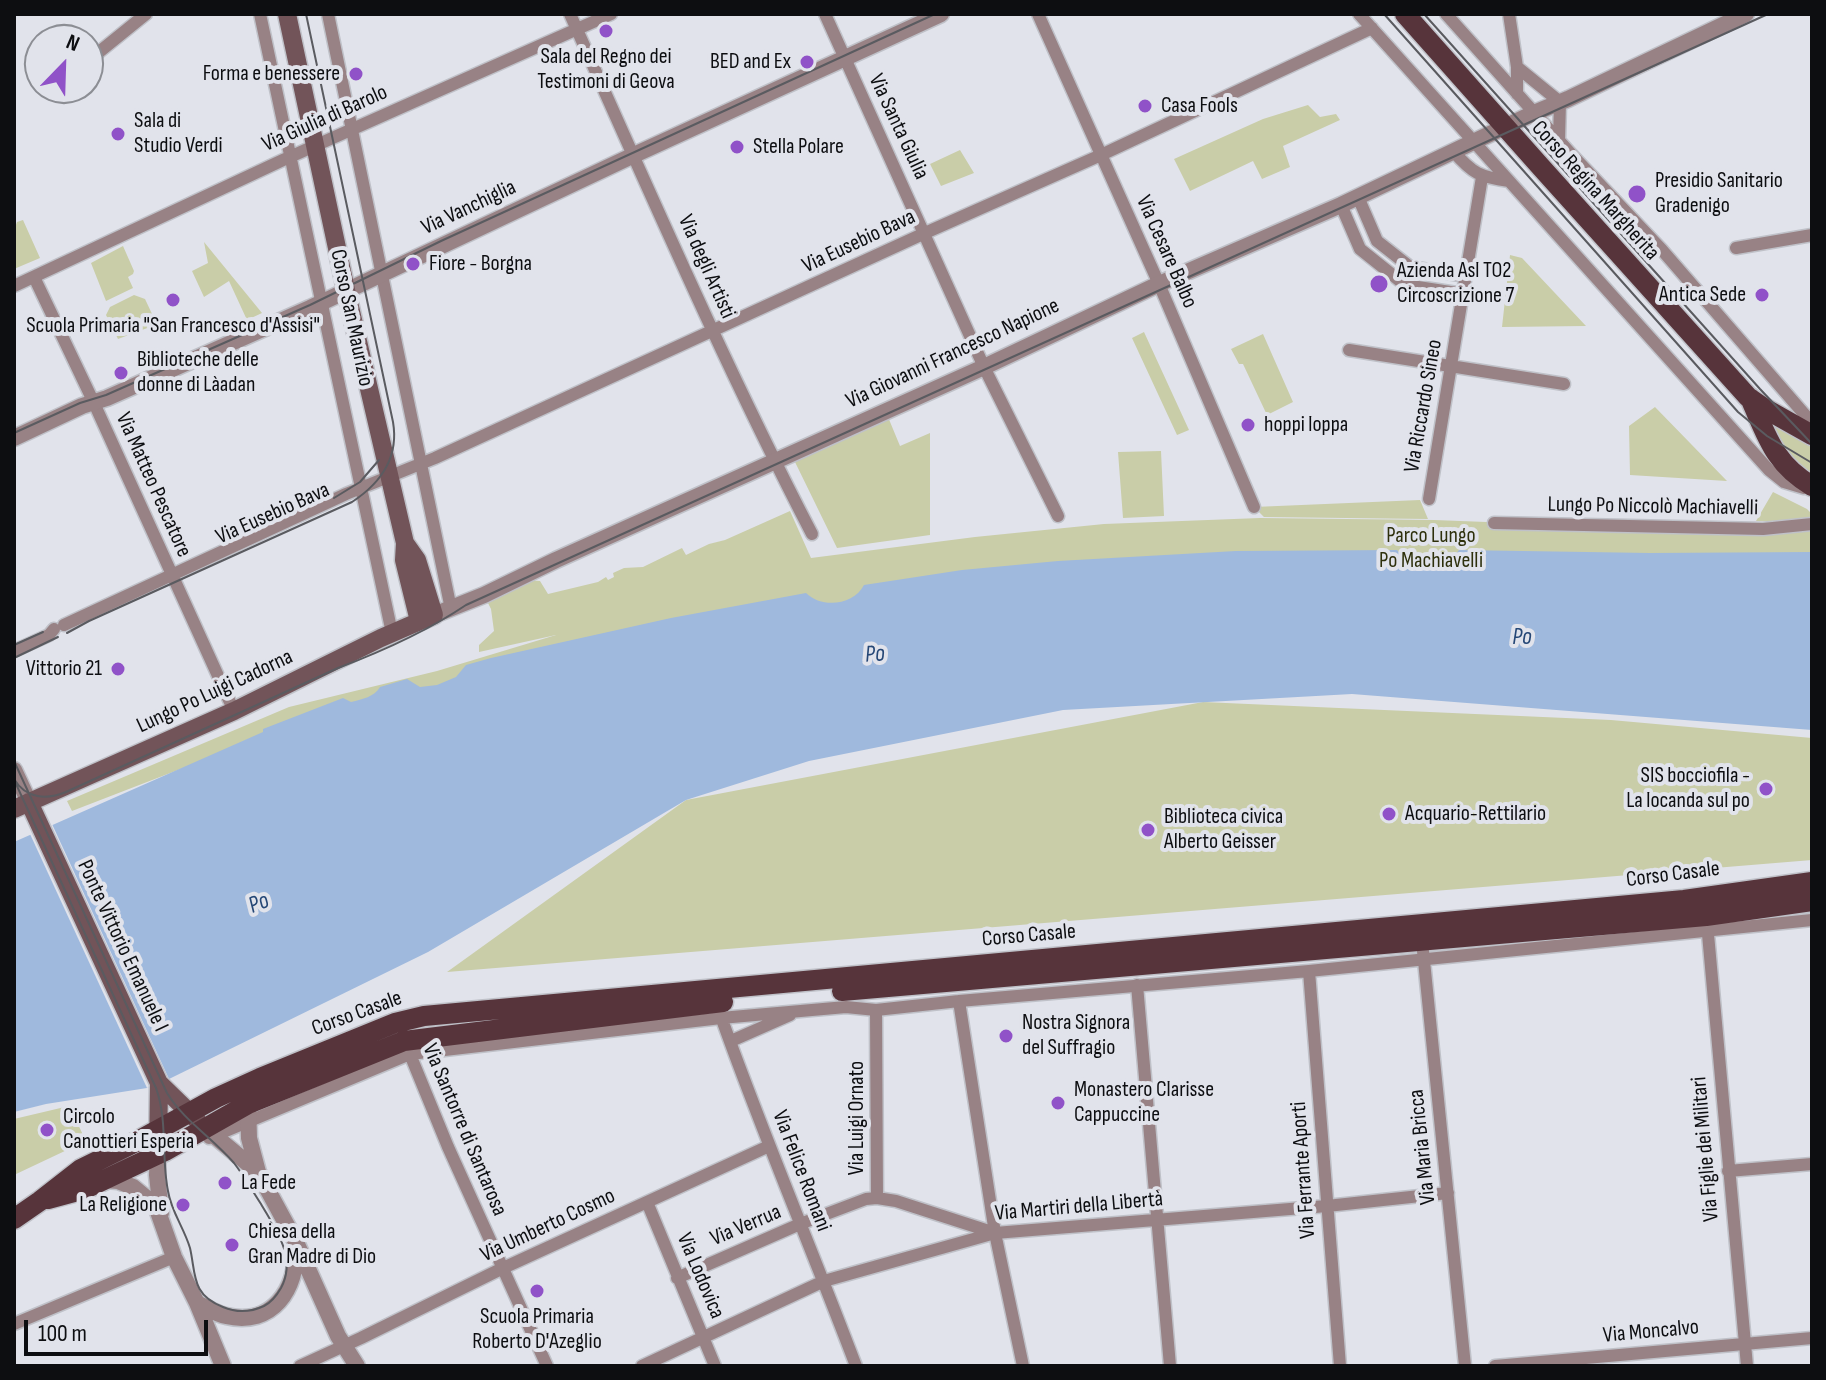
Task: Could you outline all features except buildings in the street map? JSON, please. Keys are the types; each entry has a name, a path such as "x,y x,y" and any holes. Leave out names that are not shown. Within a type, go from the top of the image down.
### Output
{"main road":[{"name":"Corso San Maurizio","path":"287,14 346,290 405,543 404,560 435,615"},
{"name":"Corso Regina Margherita","path":"1405,14 1750,398 1779,460 1812,488"},
{"name":"Corso Regina Margherita","path":"1750,398 1812,435"},
{"name":"Lungo Po Luigi Cadorna","path":"22,806 234,711 435,615"},
{"name":"Ponte Vittorio Emanuele I","path":"22,806 42,829 159,1083"},
{"name":"Corso Casale","path":"83,1179 158,1130 260,1078 395,1023 424,1016 716,1003 1422,941 1812,882"},
{"name":"Corso Casale","path":"210,1132 278,1092 407,1047 716,1003 1422,941 1707,922 1812,901"},
{"path":"14,1219 40,1201 83,1179 105,1180 210,1132 159,1083"},
{"path":"158,1155 159,1083"}],"street":[{"path":"104,48 146,14"},
{"name":"Corso San Maurizio","path":"260,14 392,633"},
{"name":"Corso San Maurizio","path":"328,14 422,462 435,615"},
{"name":"Via degli Artisti","path":"570,14 713,332 812,534"},
{"name":"Via Giulia di Barolo","path":"14,286 292,156 611,14"},
{"name":"Via Santa Giulia","path":"825,14 984,367 1058,516"},
{"name":"Via Vanchiglia","path":"14,438 322,302 941,14"},
{"name":"Via Cesare Balbo","path":"1038,14 1159,284 1254,507"},
{"name":"Corso Regina Margherita","path":"1359,14 1769,470 1784,482 1812,488"},
{"name":"Corso Regina Margherita","path":"1446,14 1662,250 1812,423"},
{"path":"1509,14 1517,67 1517,94"},
{"name":"Via Giovanni Francesco Napione","path":"435,615 984,367 1159,284 1341,205 1746,14"},
{"name":"Via Eusebio Bava","path":"14,651 332,500 713,332 1372,28"},
{"name":"Corso Regina Margherita","path":"1517,67 1560,102 1559,140"},
{"path":"1453,151 1482,177 1509,181"},
{"name":"Via Riccardo Sineo","path":"1429,499 1482,177"},
{"path":"1358,197 1377,241 1410,267 1466,276"},
{"path":"1341,205 1360,249 1405,285 1463,294"},
{"path":"1354,234 1371,227"},
{"path":"1736,248 1812,235"},
{"path":"1382,267 1393,253"},
{"path":"1425,288 1428,270"},
{"name":"Via Matteo Pescatore","path":"34,277 234,711"},
{"path":"1349,350 1564,384"},
{"name":"Lungo Po Niccolò Machiavelli","path":"1494,523 1763,529 1812,524"},
{"path":"14,770 22,806"},
{"name":"Corso Casale","path":"1707,922 1812,920"},
{"name":"Via Figlie dei Militari","path":"1707,922 1747,1366"},
{"name":"Corso Casale","path":"716,1003 801,1010 846,1007 876,1010 1309,971 1422,941"},
{"name":"Via Maria Bricca","path":"1422,941 1465,1366"},
{"name":"Via Ferrante Aporti","path":"1309,971 1340,1366"},
{"path":"1137,985 1170,1366"},
{"path":"835,992 876,1010"},
{"path":"959,1001 995,1233 1023,1366"},
{"name":"Via Felice Romani","path":"716,1003 856,1366"},
{"name":"Corso Casale","path":"731,1041 801,1010"},
{"name":"Via Luigi Ornato","path":"876,1010 877,1198 896,1201 995,1233"},
{"name":"Corso Casale","path":"248,1112 407,1047"},
{"name":"Via Santorre di Santarosa","path":"407,1047 501,1269 547,1366"},
{"path":"248,1112 249,1138 258,1172 357,1366"},
{"path":"210,1132 258,1172"},
{"name":"Via Umberto Cosmo","path":"300,1366 501,1269 769,1146"},
{"path":"158,1155 161,1214 174,1257 223,1366"},
{"path":"1728,1171 1812,1164"},
{"path":"105,1180 133,1187 151,1200 161,1214"},
{"name":"Via Martiri della Libertà","path":"642,1366 824,1281 995,1233 1448,1193"},
{"name":"Via Verrua","path":"677,1278 800,1224 866,1199 877,1198"},
{"name":"Via Lodovica","path":"647,1202 715,1366"},
{"path":"197,1303 229,1317 254,1316 267,1311 289,1288 296,1260 296,1242"},
{"path":"14,1324 174,1257"},
{"name":"Via Moncalvo","path":"1495,1366 1812,1338"}],"green space":[{"path":"1308,105 1320,117 1336,114 1340,120 1283,146 1290,167 1262,179 1253,161 1190,191 1174,159 1263,119"},
{"path":"960,150 974,173 941,186 930,164"},
{"path":"23,220 40,258 14,269 14,230 17,222"},
{"path":"204,242 262,313 247,320 229,281 204,297 192,271 208,263"},
{"path":"123,246 134,271 128,277 133,288 106,301 91,263"},
{"path":"1510,255 1522,258 1586,326 1502,327"},
{"path":"134,295 145,299 153,316 150,327 118,339 106,315 110,307"},
{"path":"1144,332 1189,430 1177,435 1132,338"},
{"path":"1263,334 1293,402 1267,415 1243,364 1239,364 1231,349"},
{"path":"1655,407 1727,481 1630,475 1629,426"},
{"path":"1764,411 1812,439 1812,477 1791,462"},
{"path":"888,417 900,446 930,433 930,535 837,548 795,462"},
{"path":"1161,451 1164,516 1123,518 1118,452"},
{"path":"1773,492 1807,509 1812,514 1809,522 1756,521"},
{"path":"1420,500 1428,519 1264,517 1254,507"},
{"name":"Parco Lungo Po Machiavelli","path":"790,511 811,558 1104,524 1260,518 1618,527 1812,524 1812,568 452,690 341,707 72,811 67,801 289,707 437,671 556,635 479,652 479,645 494,631 491,609 484,595 515,579 540,581 548,594 598,582 606,577 608,580 614,577 613,573 624,568 643,567 682,548 686,555"},
{"path":"1203,702 1611,720 1812,738 1812,860 447,972 686,800"},
{"name":"Circolo Canottieri Esperia","path":"69,1106 86,1141 14,1175 14,1119"}],"water":[{"name":"Po","path":"1397,550 1408,560 1422,563 1452,559 1459,550 1812,552 1812,730 1352,694 1063,710 809,761 686,800 428,952 169,1079 147,1088 14,1112 14,842 263,732 263,729 343,698 351,702 364,699 380,687 407,679 420,687 437,685 456,677 466,665 491,658 671,618 806,593 829,603 845,601 864,585 962,570 1058,561 1236,551"}],"pier":[{"path":"52,824 169,1079 147,1088 30,834"}],"tram line":[{"path":"67,633 352,502 379,478 390,458 393,422 306,14"},
{"path":"14,433 310,305 441,241 935,14"},
{"path":"1384,14 1738,412 1767,436 1812,463"},
{"path":"1424,14 1812,444"},
{"path":"14,779 25,791 37,796 66,792 404,640 466,605 1768,14"},
{"path":"334,498 360,482 379,460"},
{"path":"14,645 43,632"},
{"path":"14,658 58,637"},
{"path":"14,761 167,1093 234,1163 283,1244 287,1266 285,1277 276,1296 264,1306 244,1311 228,1309 213,1302 200,1290 190,1248 170,1198 162,1113 156,1088 16,784"}],"place":[{"name":"Sala del Regno dei Testimoni di Geova","path":"606,31"},
{"name":"BED and Ex","path":"807,62"},
{"name":"Forma e benessere","path":"356,74"},
{"name":"Casa Fools","path":"1145,106"},
{"name":"Sala di Studio Verdi","path":"118,134"},
{"name":"Stella Polare","path":"737,147"},
{"name":"Presidio Sanitario Gradenigo","path":"1637,194"},
{"name":"Fiore - Borgna","path":"413,264"},
{"name":"Azienda Asl TO2 Circoscrizione 7","path":"1379,284"},
{"name":"Antica Sede","path":"1762,295"},
{"name":"Scuola Primaria \"San Francesco d'Assisi\"","path":"173,300"},
{"name":"Biblioteche delle donne di Làadan","path":"121,373"},
{"name":"hoppi loppa","path":"1248,425"},
{"name":"Vittorio 21","path":"118,669"},
{"name":"SIS bocciofila - La locanda sul po","path":"1766,789"},
{"name":"Acquario-Rettilario","path":"1389,814"},
{"name":"Biblioteca civica Alberto Geisser","path":"1148,830"},
{"name":"Nostra Signora del Suffragio","path":"1006,1036"},
{"name":"Monastero Clarisse Cappuccine","path":"1058,1103"},
{"name":"Circolo Canottieri Esperia","path":"47,1130"},
{"name":"La Fede","path":"225,1183"},
{"name":"La Religione","path":"183,1205"},
{"name":"Chiesa della Gran Madre di Dio","path":"232,1245"},
{"name":"Scuola Primaria Roberto D'Azeglio","path":"537,1291"}]}
